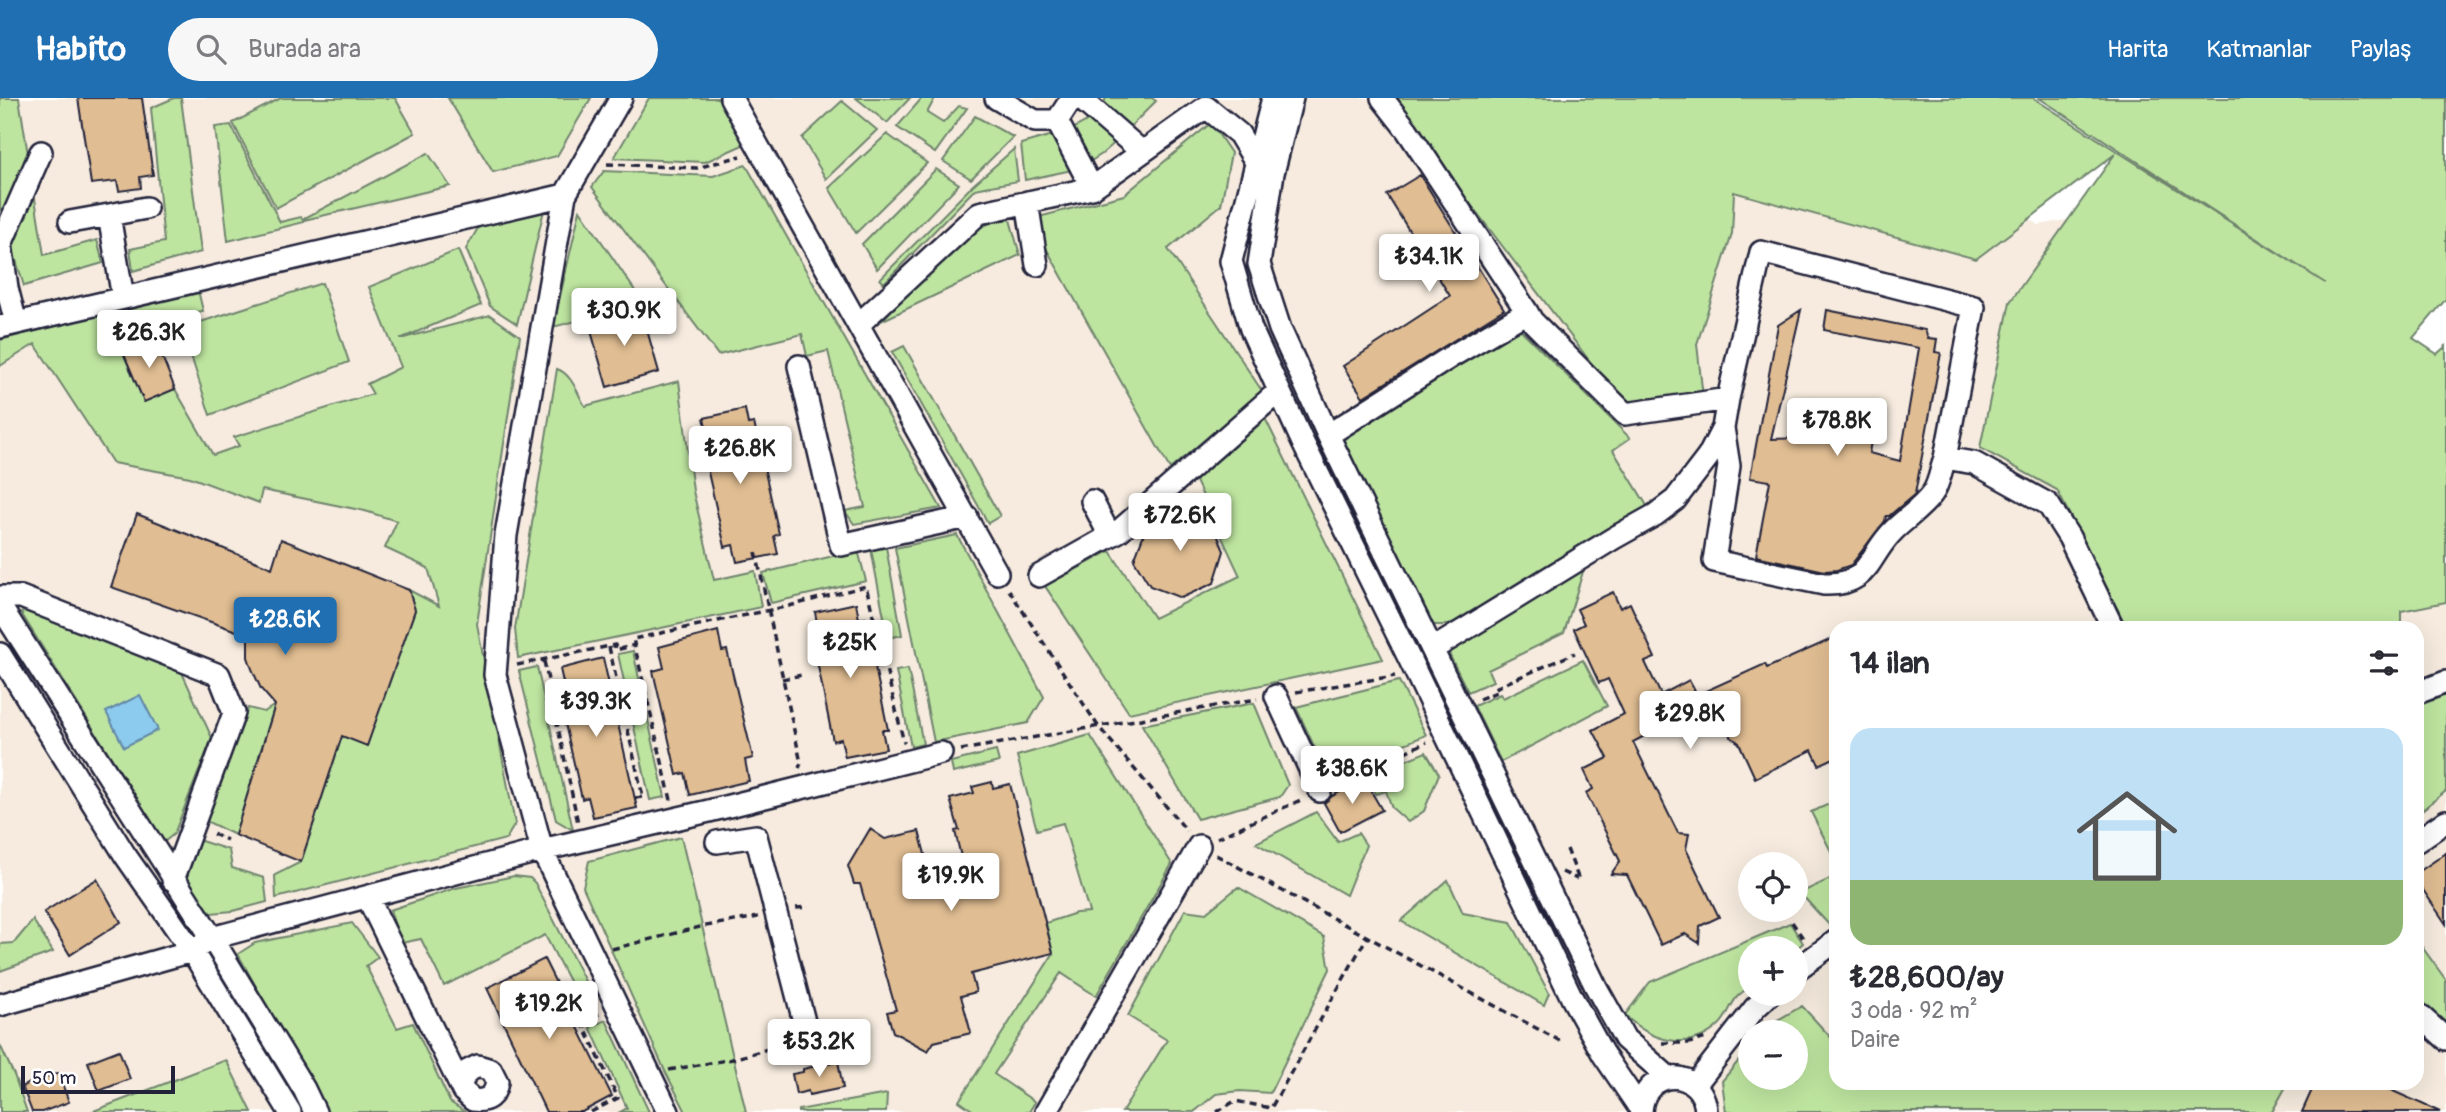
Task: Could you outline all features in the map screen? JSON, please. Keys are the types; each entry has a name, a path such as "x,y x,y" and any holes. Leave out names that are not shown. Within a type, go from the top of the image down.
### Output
{"street":[{"path":"621,98 565,195 506,535 495,675 542,850 668,1112"},
{"path":"731,98 997,573"},
{"path":"996,98 1035,121 1057,121"},
{"path":"1057,121 1072,98"},
{"path":"1080,98 1142,152"},
{"path":"1273,98 1258,264 1280,329 1328,435 1596,987 1625,1039 1668,1077 1687,1080 1695,1085 1705,1101 1706,1112"},
{"path":"1292,98 1231,261 1251,329 1572,999 1603,1054 1641,1111"},
{"path":"1382,98 1407,131 1532,321 1625,414 1728,399"},
{"path":"859,324 979,214 1092,188 1142,152 1199,102 1239,134 1265,168"},
{"path":"1057,121 1092,188"},
{"path":"41,152 0,244 8,288 8,325 565,195"},
{"path":"1027,202 1037,265"},
{"path":"70,222 146,208"},
{"path":"109,215 123,298"},
{"path":"1761,252 1973,307 1945,458 1933,493 1890,534 1860,575 1840,584 1824,584 1714,561 1729,466 1723,428 1761,252"},
{"path":"1328,435 1527,312"},
{"path":"799,366 841,545 967,517"},
{"path":"1040,576 1119,531 1279,391"},
{"path":"1433,649 1655,515 1675,500 1695,475 1723,428"},
{"path":"1945,458 1974,463 2048,504 2069,537 2110,621"},
{"path":"1092,502 1110,536"},
{"path":"0,597 21,597 219,675 234,713 173,880"},
{"path":"0,606 212,938 304,1089 315,1112"},
{"path":"0,655 125,855 192,951 290,1112"},
{"path":"2424,690 2446,682"},
{"path":"1276,696 1320,791"},
{"path":"0,1005 192,951 212,938 794,785 941,753"},
{"path":"2424,836 2446,821"},
{"path":"718,842 756,836 808,1037"},
{"path":"1046,1112 1199,846"},
{"path":"368,898 467,1097 490,1106 497,1082 491,1070 478,1066 471,1068 462,1078 461,1084"},
{"path":"1808,961 1829,946"},
{"path":"1695,1085 1757,1006"},
{"path":"2424,1019 2446,1039"},
{"path":"1641,1111 1642,1101 1652,1085 1668,1077"}],"path":[{"path":"583,163 697,168 731,160 760,149"},
{"path":"756,552 801,763 794,785"},
{"path":"997,573 1098,726 1199,846 1562,1042"},
{"path":"673,808 633,639 767,611 866,586 906,752"},
{"path":"514,654 514,666 615,645 617,650 635,645"},
{"path":"609,647 646,806"},
{"path":"1469,704 1499,691 1497,687 1575,653"},
{"path":"544,661 578,824 590,821"},
{"path":"782,679 802,675"},
{"path":"941,753 1401,675"},
{"path":"1199,846 1445,734"},
{"path":"635,798 643,797"},
{"path":"1556,869 1579,880 1567,849"},
{"path":"612,949 808,907"},
{"path":"1217,1112 1235,1101 1273,1110 1367,937"},
{"path":"582,1022 618,1098 591,1112"},
{"path":"1654,1042 1689,1043 1708,1037 1714,1031"},
{"path":"665,1070 733,1059 808,1037"}],"shaded area":[{"path":"0,98 1830,98 2039,225 2175,200 2446,366 2446,1112 0,1112"}],"green space":[{"path":"0,98 19,98 44,255 97,240 103,263 24,286 0,208"},
{"path":"174,98 181,98 201,252 133,271 130,249 164,242 151,108"},
{"path":"281,98 395,98 415,133 276,208 233,123"},
{"path":"448,98 591,98 557,156 493,172"},
{"path":"649,98 718,98 745,144 705,162 614,158"},
{"path":"856,98 910,98 887,123"},
{"path":"922,98 935,98 927,113 943,123 959,106 967,108 935,153 897,127"},
{"path":"1106,98 1152,98 1156,101 1129,128 1102,107"},
{"path":"1390,98 2033,98 2325,283 2039,98 2446,98 2446,299 2413,338 2437,354 2446,346 2446,602 2401,611 2401,621 2123,621 2057,490 1980,448 2010,302 2115,154 1976,259 1734,192 1732,234 1697,344 1703,397 1623,405"},
{"path":"842,101 877,130 826,179 802,138"},
{"path":"975,116 1013,137 971,179 943,161"},
{"path":"1096,116 1118,140 1083,166 1069,131"},
{"path":"1211,123 1231,153 1221,205 1168,249 1262,391 1170,469 1046,248 1037,251 1031,219 1124,195"},
{"path":"231,125 280,222 301,217 303,219 428,153 450,186 304,220 228,241 215,127"},
{"path":"1060,133 1072,170 1025,180 1021,144"},
{"path":"887,134 927,163 856,233 829,188"},
{"path":"1014,149 1018,181 975,189 884,283 880,279 973,185"},
{"path":"746,165 941,508 854,524 845,511 865,507 828,351 807,356 802,334 718,355 592,187 604,171 713,176"},
{"path":"936,169 959,184 877,269 862,244"},
{"path":"544,210 517,324 490,306 466,249 482,221"},
{"path":"580,210 644,304 553,327"},
{"path":"1009,216 1020,255 881,321 970,231"},
{"path":"458,250 481,305 400,339 490,315 520,336 477,624 515,824 506,839 276,898 275,875 301,862 342,736 367,745 415,610 409,590 439,606 428,568 385,548 397,521 365,511 262,490 259,503 190,477 113,463 35,344 0,366 0,340 198,290 203,311 145,321 155,339 123,352 144,402 175,389 213,455 239,446 234,437 373,394 367,384 401,367 369,287"},
{"path":"322,283 349,362 210,415 182,328"},
{"path":"1518,327 1630,438 1613,450 1649,509 1449,625 1430,625 1342,437"},
{"path":"904,346 1000,516 988,523 892,352"},
{"path":"557,369 570,379 585,406 679,381 693,491 714,580 755,571 761,607 518,658 515,629"},
{"path":"1265,418 1383,659 1129,713 1045,586 1110,551 1154,618 1240,576 1195,479 1199,471"},
{"path":"957,535 1044,697 1028,723 934,742 895,548"},
{"path":"886,547 902,635 888,638 871,549"},
{"path":"858,550 866,581 771,603 763,573"},
{"path":"1586,562 1564,633 1488,670 1493,681 1468,692 1445,646"},
{"path":"29,609 179,666 212,738 174,834 164,842 21,613"},
{"path":"633,651 665,797 650,800 618,654"},
{"path":"1583,660 1607,706 1501,762 1474,706 1500,694 1503,698"},
{"path":"537,667 573,830 556,820 519,671"},
{"path":"908,669 923,744 911,747 896,671"},
{"path":"1399,681 1426,735 1350,767 1318,755 1296,707"},
{"path":"2446,695 2446,791 2424,808 2424,701"},
{"path":"1254,703 1288,785 1280,797 1197,819 1142,725"},
{"path":"275,705 235,835 206,821 248,708 264,712"},
{"path":"1090,735 1172,864 1096,996 1061,973 994,1074 1035,1102 1029,1112 975,1112 959,1101 1053,954 1046,923 1076,913 1089,912 1063,823 1037,830 1017,756"},
{"path":"996,751 999,762 953,773 951,762"},
{"path":"1426,752 1439,774 1424,811 1408,822 1392,808 1386,791 1376,794 1366,776"},
{"path":"1829,804 1829,847 1811,812"},
{"path":"1316,812 1338,842 1358,833 1366,845 1346,895 1256,843"},
{"path":"681,837 746,1112 686,1112 583,887 589,861"},
{"path":"198,840 229,850 232,868 264,878 267,902 233,911 211,913 185,878"},
{"path":"514,876 530,878 535,883 593,997 581,1004 545,935 444,986 421,939 401,943 390,910 456,888"},
{"path":"1829,879 1829,925 1808,902 1808,889"},
{"path":"1448,880 1463,913 1511,922 1549,993 1544,1005 1401,921"},
{"path":"1238,887 1324,937 1330,969 1270,1093 1240,1091 1216,1094 1194,1112 1122,1112 1167,1040 1128,1016 1185,910 1206,913"},
{"path":"33,920 53,952 0,971 0,944 14,943"},
{"path":"352,923 378,957 366,966 397,1028 413,1023 450,1102 465,1112 325,1112 238,954 255,943"},
{"path":"1790,923 1798,936 1759,936"},
{"path":"1738,945 1738,996 1722,1022 1708,1034 1696,1039 1670,1040 1658,1037 1635,1024 1625,1015 1650,982"},
{"path":"2424,950 2446,980 2446,1031 2424,1010"},
{"path":"1802,1006 1829,1035 1829,1090 2284,1090 2272,1112 1726,1112 1722,1081 1738,1062 1738,1090 1808,1090 1808,1020 1778,1020"},
{"path":"606,1020 649,1112 620,1112 627,1108 590,1027"},
{"path":"0,1045 14,1075 27,1112 0,1112"},
{"path":"226,1060 252,1112 91,1112"},
{"path":"887,1094 886,1112 798,1112 798,1110"}],"water":[{"path":"140,695 158,730 124,747 106,712"}],"building":[{"path":"78,98 142,98 153,175 140,177 141,188 119,191 117,181 91,184"},
{"path":"1420,175 1504,309 1363,397 1343,366 1450,296 1387,195"},
{"path":"641,309 659,372 607,387 589,324"},
{"path":"1801,310 1771,439 1805,438 1812,398 1876,410 1869,453 1900,461 1919,348 1824,330 1827,310 1925,330 1928,338 1937,339 1935,352 1941,353 1915,494 1886,516 1851,565 1837,570 1825,571 1756,556 1770,481 1750,478 1778,325"},
{"path":"155,339 175,389 144,402 123,352"},
{"path":"745,409 748,424 754,423 779,534 774,536 778,554 737,562 733,545 725,547 700,437 708,435 704,418"},
{"path":"1177,508 1211,520 1224,551 1214,583 1181,598 1150,586 1134,560 1148,523"},
{"path":"137,514 272,568 281,539 409,590 415,610 367,746 342,736 301,862 235,835 275,705 261,689 252,669 248,657 248,635 111,587"},
{"path":"1613,592 1620,608 1630,603 1655,658 1645,662 1661,695 1689,680 1697,695 1765,664 1767,668 1829,640 1829,760 1819,765 1812,750 1755,778 1739,743 1731,737 1730,726 1720,706 1677,729 1673,721 1633,742 1678,833 1689,834 1686,849 1719,917 1700,926 1699,943 1685,934 1661,945 1627,875 1611,874 1620,861 1586,793 1593,789 1584,770 1608,758 1593,730 1624,714 1608,679 1599,683 1574,629 1584,624 1577,609"},
{"path":"856,603 859,619 865,618 888,730 882,730 886,749 845,757 841,739 833,741 811,631 818,629 815,612"},
{"path":"718,631 722,651 727,650 753,758 745,760 749,781 690,795 685,773 677,775 653,671 664,668 659,647"},
{"path":"603,658 637,808 593,817 588,797 582,799 557,688 564,687 560,669"},
{"path":"1364,779 1382,810 1340,832 1324,803"},
{"path":"992,782 993,788 1010,784 1053,953 971,974 976,992 961,996 971,1033 934,1042 928,1051 893,1032 887,1012 896,1010 860,884 854,884 848,866 870,829 885,839 919,831 928,866 961,857 955,831 959,830 950,799 974,793 972,787"},
{"path":"2446,853 2446,924 2424,891 2424,868"},
{"path":"97,879 121,922 70,955 44,912"},
{"path":"544,959 612,1096 582,1112 546,1112 487,988"},
{"path":"119,1050 130,1079 99,1091 88,1062"},
{"path":"838,1061 843,1088 809,1095 808,1091 796,1094 792,1074"},
{"path":"58,1073 69,1102 42,1112 32,1112 22,1086"},
{"path":"2312,1090 2391,1090 2440,1112 2302,1112"}]}
